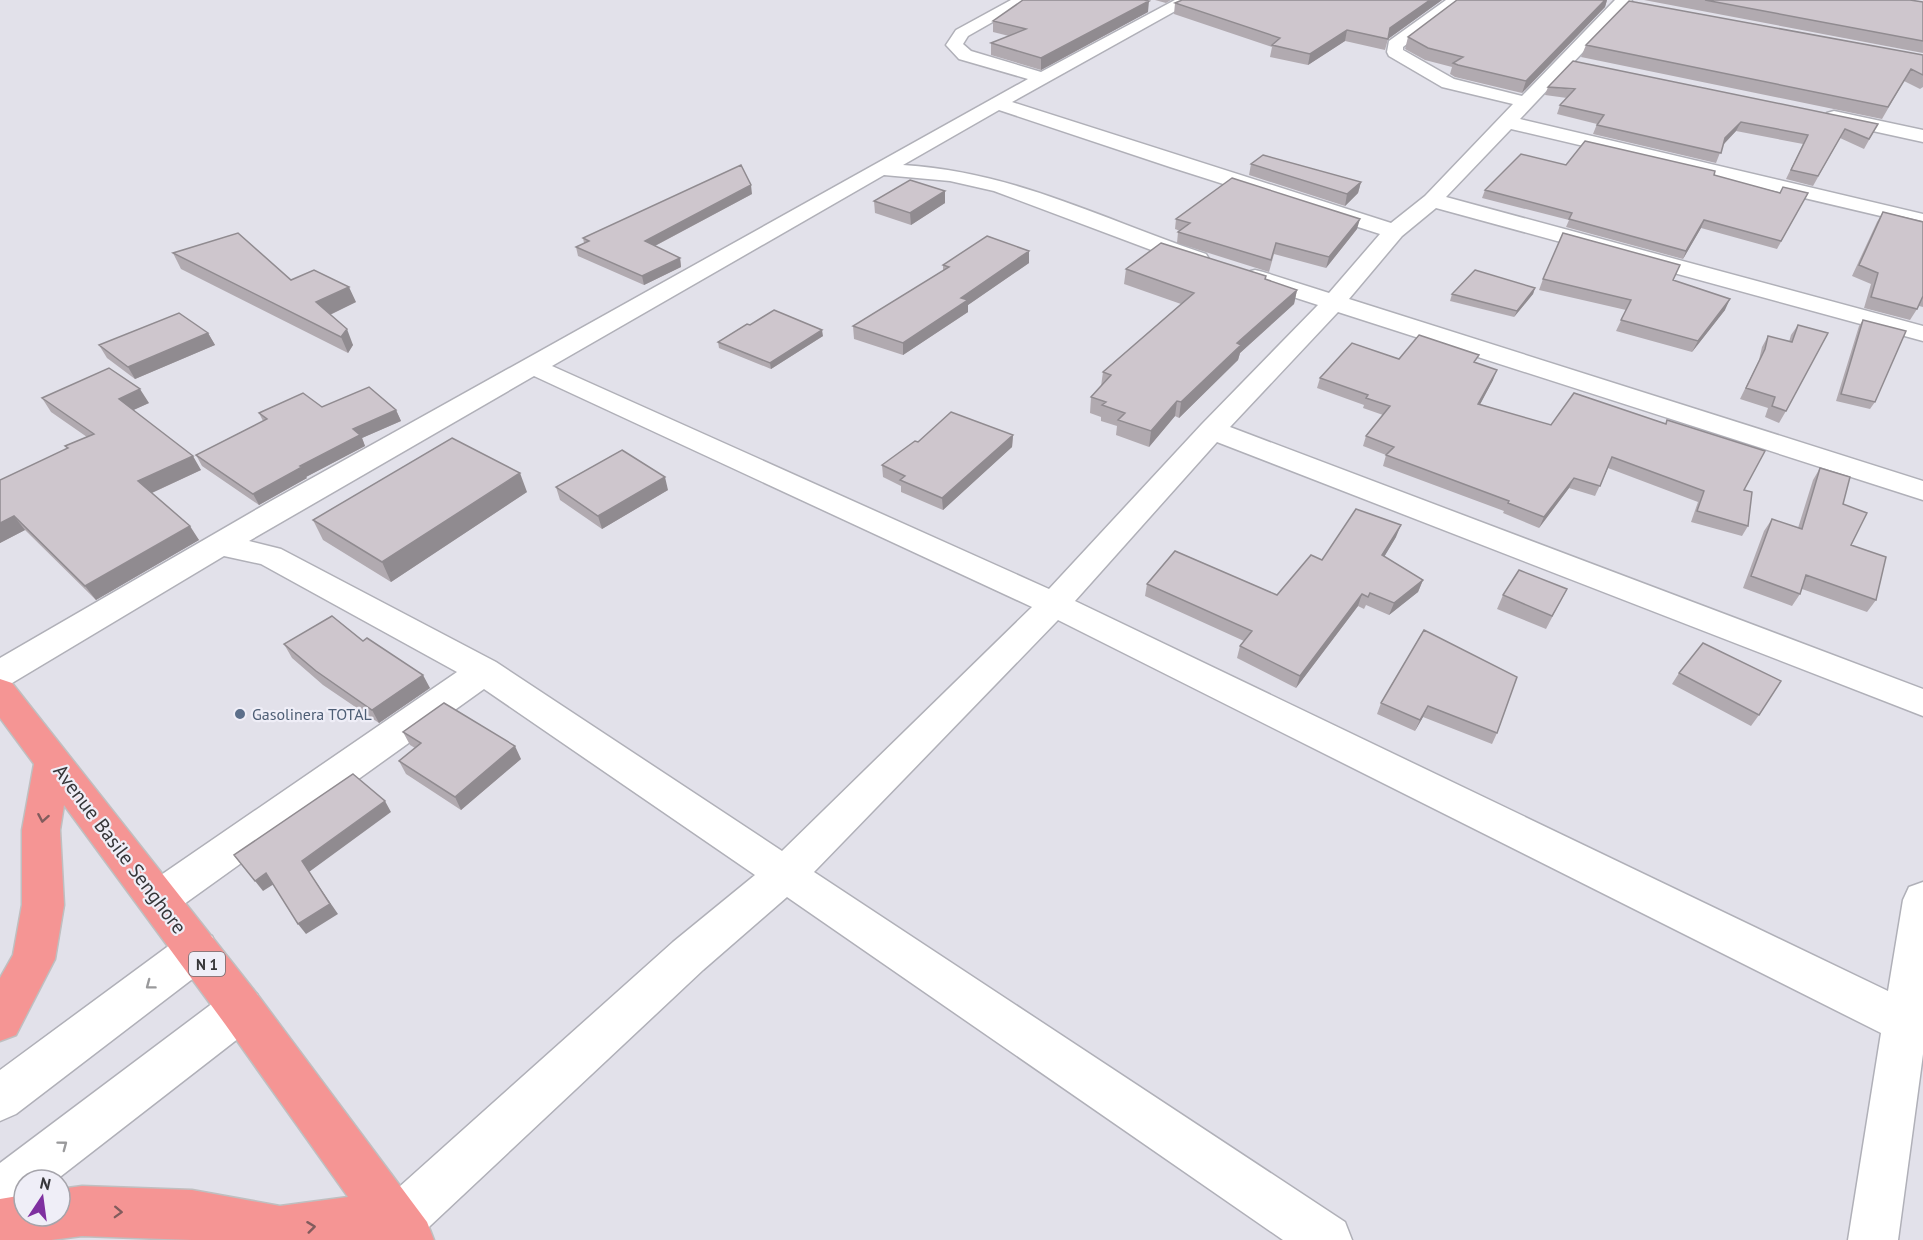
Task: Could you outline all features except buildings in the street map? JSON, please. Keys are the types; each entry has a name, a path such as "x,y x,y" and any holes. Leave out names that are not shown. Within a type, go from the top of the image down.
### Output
{"highway":[{"name":"Avenue Basile Senghore","path":"0,692 242,1009 394,1230"},
{"path":"0,1020 34,959 43,906 41,830 53,761"},
{"path":"72,1212 192,1215 280,1232 394,1230"}],"street":[{"path":"1023,0 962,33 954,45 965,55 1042,78"},
{"path":"1456,0 1395,45 1395,52 1448,83 1526,102"},
{"path":"394,1230 688,956 784,875 1054,604 1212,430 1334,302 1394,231 1432,200 1526,102 1577,63 1622,3"},
{"path":"0,674 221,545 1167,5"},
{"path":"997,103 1177,163 1394,231"},
{"path":"1819,114 1923,136"},
{"path":"1507,122 1923,220"},
{"path":"881,169 943,175 982,182 1070,212 1159,247 1923,491"},
{"path":"1432,200 1923,334"},
{"path":"534,367 1054,604 1915,1027"},
{"path":"1212,430 1923,703"},
{"path":"221,545 270,556 484,671 1327,1240"},
{"path":"159,899 484,671"},
{"path":"1873,1240 1915,1027 1923,900"},
{"path":"0,1098 197,950"},
{"path":"0,1193 242,1009"}],"place":[{"name":"Gasolinera TOTAL","path":"240,714"}]}
